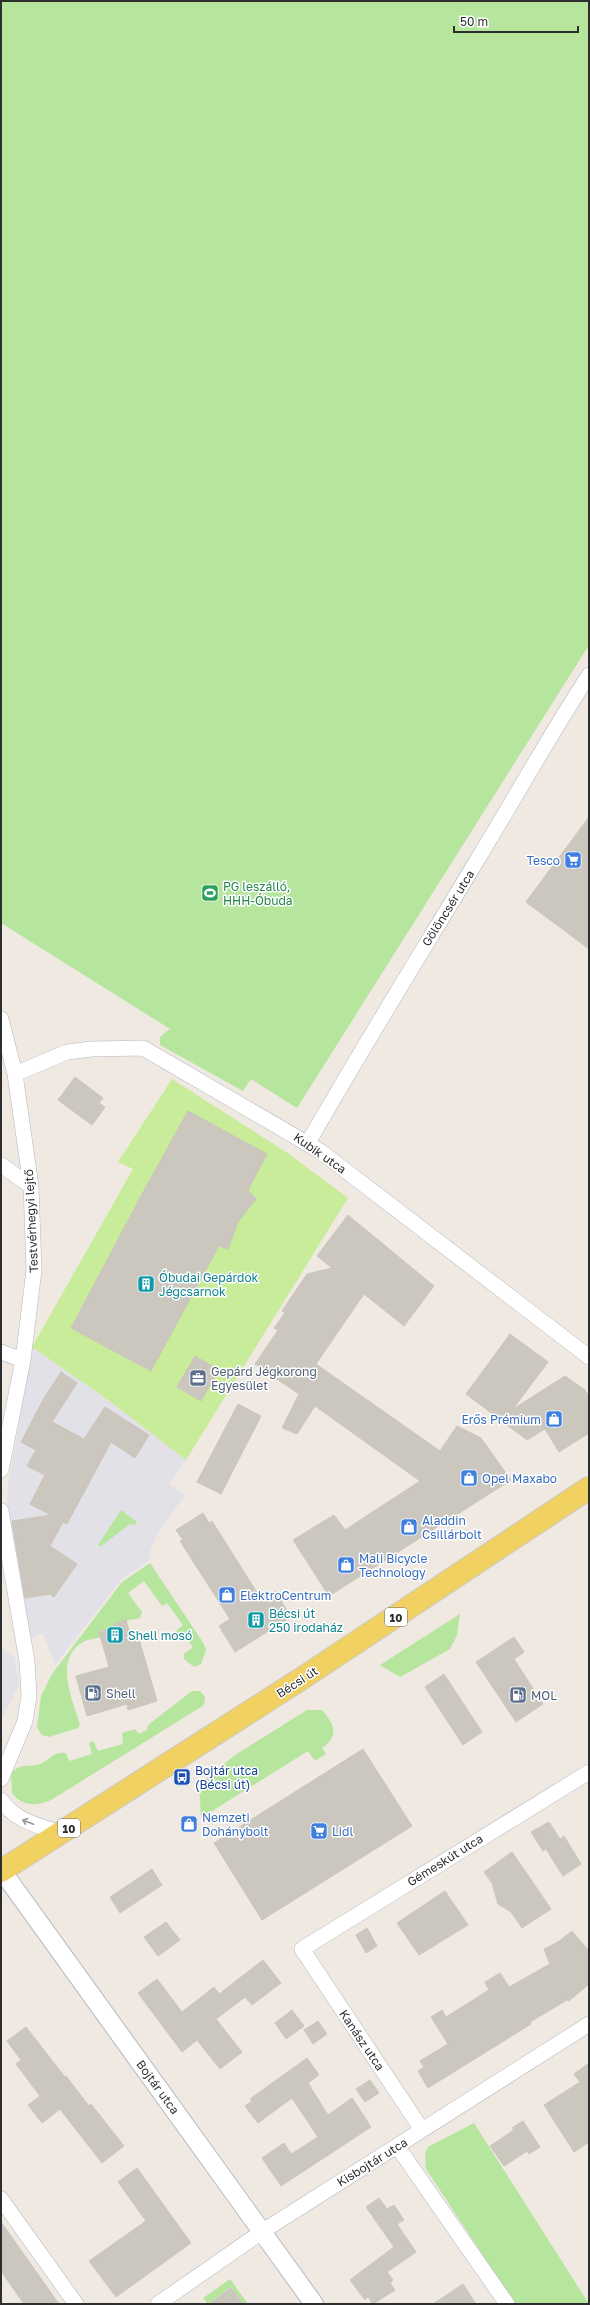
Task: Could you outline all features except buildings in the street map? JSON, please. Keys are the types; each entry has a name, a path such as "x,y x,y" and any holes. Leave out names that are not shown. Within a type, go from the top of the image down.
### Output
{"main road":[{"name":"Bécsi út","path":"1,1869 61,1834 318,1668 589,1488"}],"street":[{"name":"Gölöncsér utca","path":"308,1143 361,1050 477,862 564,713 589,675"},
{"name":"Testvérhegyi lejtő","path":"1,1019 15,1074 31,1186 34,1270 23,1360 1,1470"},
{"name":"Kubik utca","path":"15,1074 67,1052 92,1049 143,1048 308,1143 589,1357"},
{"path":"1,1165 31,1186"},
{"path":"1,1352 23,1360"},
{"path":"1,1511 27,1661 28,1696 25,1721 1,1779"},
{"name":"Gémeskút utca","path":"302,1949 589,1772"},
{"path":"1,1800 12,1814 23,1821 61,1834"},
{"name":"Bojtár utca","path":"1,1869 314,2304"},
{"name":"Kanász utca","path":"302,1949 422,2130"},
{"name":"Kisbojtár utca","path":"158,2304 262,2232 589,2024"},
{"path":"397,2146 507,2304"},
{"path":"5,2204 76,2304"}],"shaded area":[{"path":"32,1347 108,1400 186,1460 169,1484 185,1495 158,1533 149,1554 151,1559 122,1579 55,1665 43,1633 29,1638 7,1510 8,1486"},
{"path":"1,1648 14,1657 19,1684 1,1721"}],"green space":[{"path":"1,1 589,1 589,645 297,1108 251,1079 243,1091 160,1045 160,1037 170,1029 1,923"},
{"path":"172,1079 289,1154 348,1198 186,1460 108,1400 32,1347 133,1169 118,1162"},
{"path":"121,1510 137,1522 135,1525 130,1524 100,1547 98,1545"},
{"path":"150,1563 204,1644 206,1650 201,1664 194,1667 184,1659 184,1654 193,1647 184,1636 181,1638 176,1631 183,1625 167,1603 162,1606 144,1581 128,1593 142,1612 140,1618 114,1623 115,1627 99,1631 101,1637 83,1642 74,1649 69,1659 67,1669 70,1693 80,1725 78,1728 49,1737 42,1735 37,1727 41,1696 52,1674 122,1582"},
{"path":"460,1614 457,1635 450,1649 400,1677 380,1665"},
{"path":"192,1691 200,1691 205,1697 204,1705 51,1800 30,1804 20,1801 12,1793 11,1774 14,1770 21,1767 40,1764 58,1753 66,1753 69,1761 92,1754 89,1743 93,1741 98,1751 123,1744 122,1733 135,1729 139,1734 147,1730 148,1725"},
{"path":"307,1710 322,1710 330,1720 333,1734 328,1743 322,1748 326,1754 315,1761 308,1751 201,1818 199,1785 235,1755"},
{"path":"474,2123 589,2304 515,2304 426,2169 425,2154 428,2147"},
{"path":"230,2279 248,2304 243,2304 231,2287 208,2304 203,2298"}],"place":[{"name":"Tesco","path":"573,860"},
{"name":"PG leszálló, HHH-Óbuda","path":"210,893"},
{"name":"Óbudai Gepárdok Jégcsarnok","path":"146,1284"},
{"name":"Gepárd Jégkorong Egyesület","path":"198,1378"},
{"name":"Erős Prémium","path":"554,1419"},
{"name":"Opel Maxabo","path":"469,1478"},
{"name":"Aladdin Csillárbolt","path":"409,1527"},
{"name":"Mali Bicycle Technology","path":"346,1565"},
{"name":"ElektroCentrum","path":"227,1595"},
{"name":"Bécsi út 250 irodaház","path":"256,1620"},
{"name":"Shell mosó","path":"115,1635"},
{"name":"Shell","path":"93,1693"},
{"name":"MOL","path":"518,1695"},
{"name":"Bojtár utca (Bécsi út)","path":"182,1777"},
{"name":"Nemzeti Dohánybolt","path":"189,1824"},
{"name":"Lidl","path":"319,1831"}]}
